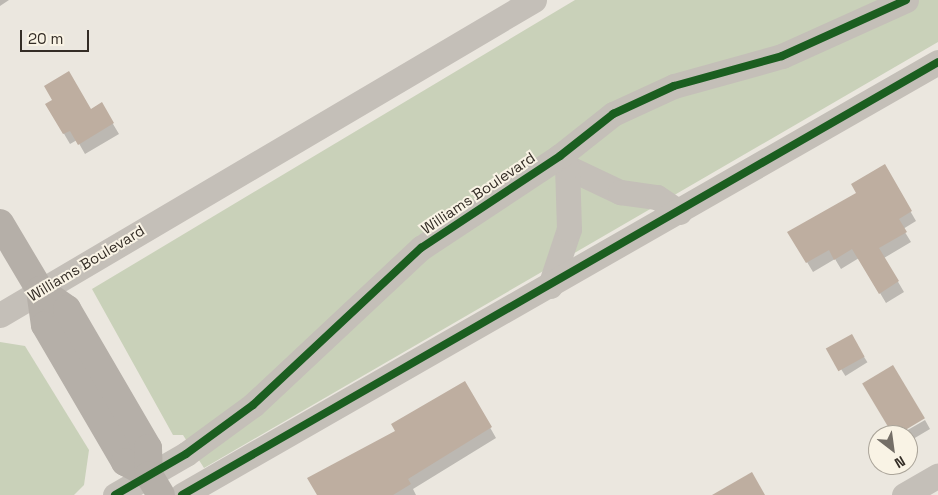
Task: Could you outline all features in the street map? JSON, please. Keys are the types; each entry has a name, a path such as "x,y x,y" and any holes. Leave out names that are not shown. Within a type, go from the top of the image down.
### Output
{"main road":[{"path":"0,223 40,290 45,325 125,462 155,485"}],"street":[{"name":"Williams Boulevard","path":"0,315 534,0"},
{"name":"Williams Boulevard","path":"115,495 155,485 253,405 421,248 563,161 613,114 674,86 782,56 906,0"},
{"path":"182,495 550,286 938,62"},
{"path":"563,161 620,192 657,197 679,212"},
{"path":"550,286 569,229 563,161"},
{"path":"904,495 938,475"}],"green space":[{"path":"575,0 938,0 938,42 204,468 183,435 173,435 92,289"},
{"path":"0,342 25,346 89,450 84,485 74,495 0,495"}],"building":[{"path":"69,71 91,109 102,102 114,123 78,145 70,131 63,134 45,104 52,100 44,86"},
{"path":"885,164 912,211 899,219 907,232 879,248 899,281 879,294 852,249 834,260 829,250 806,263 787,232 856,193 851,184"},
{"path":"852,334 865,357 838,371 826,349"},
{"path":"893,365 925,418 914,425 887,425 862,384"},
{"path":"465,381 492,427 408,479 411,484 393,495 317,495 307,478 395,431 391,424"},
{"path":"752,472 765,495 712,495"}],"cycle path":[{"path":"115,495 186,454 253,405 421,248 560,156 613,114 674,86 782,56 906,0"},
{"path":"182,495 938,62"}]}
